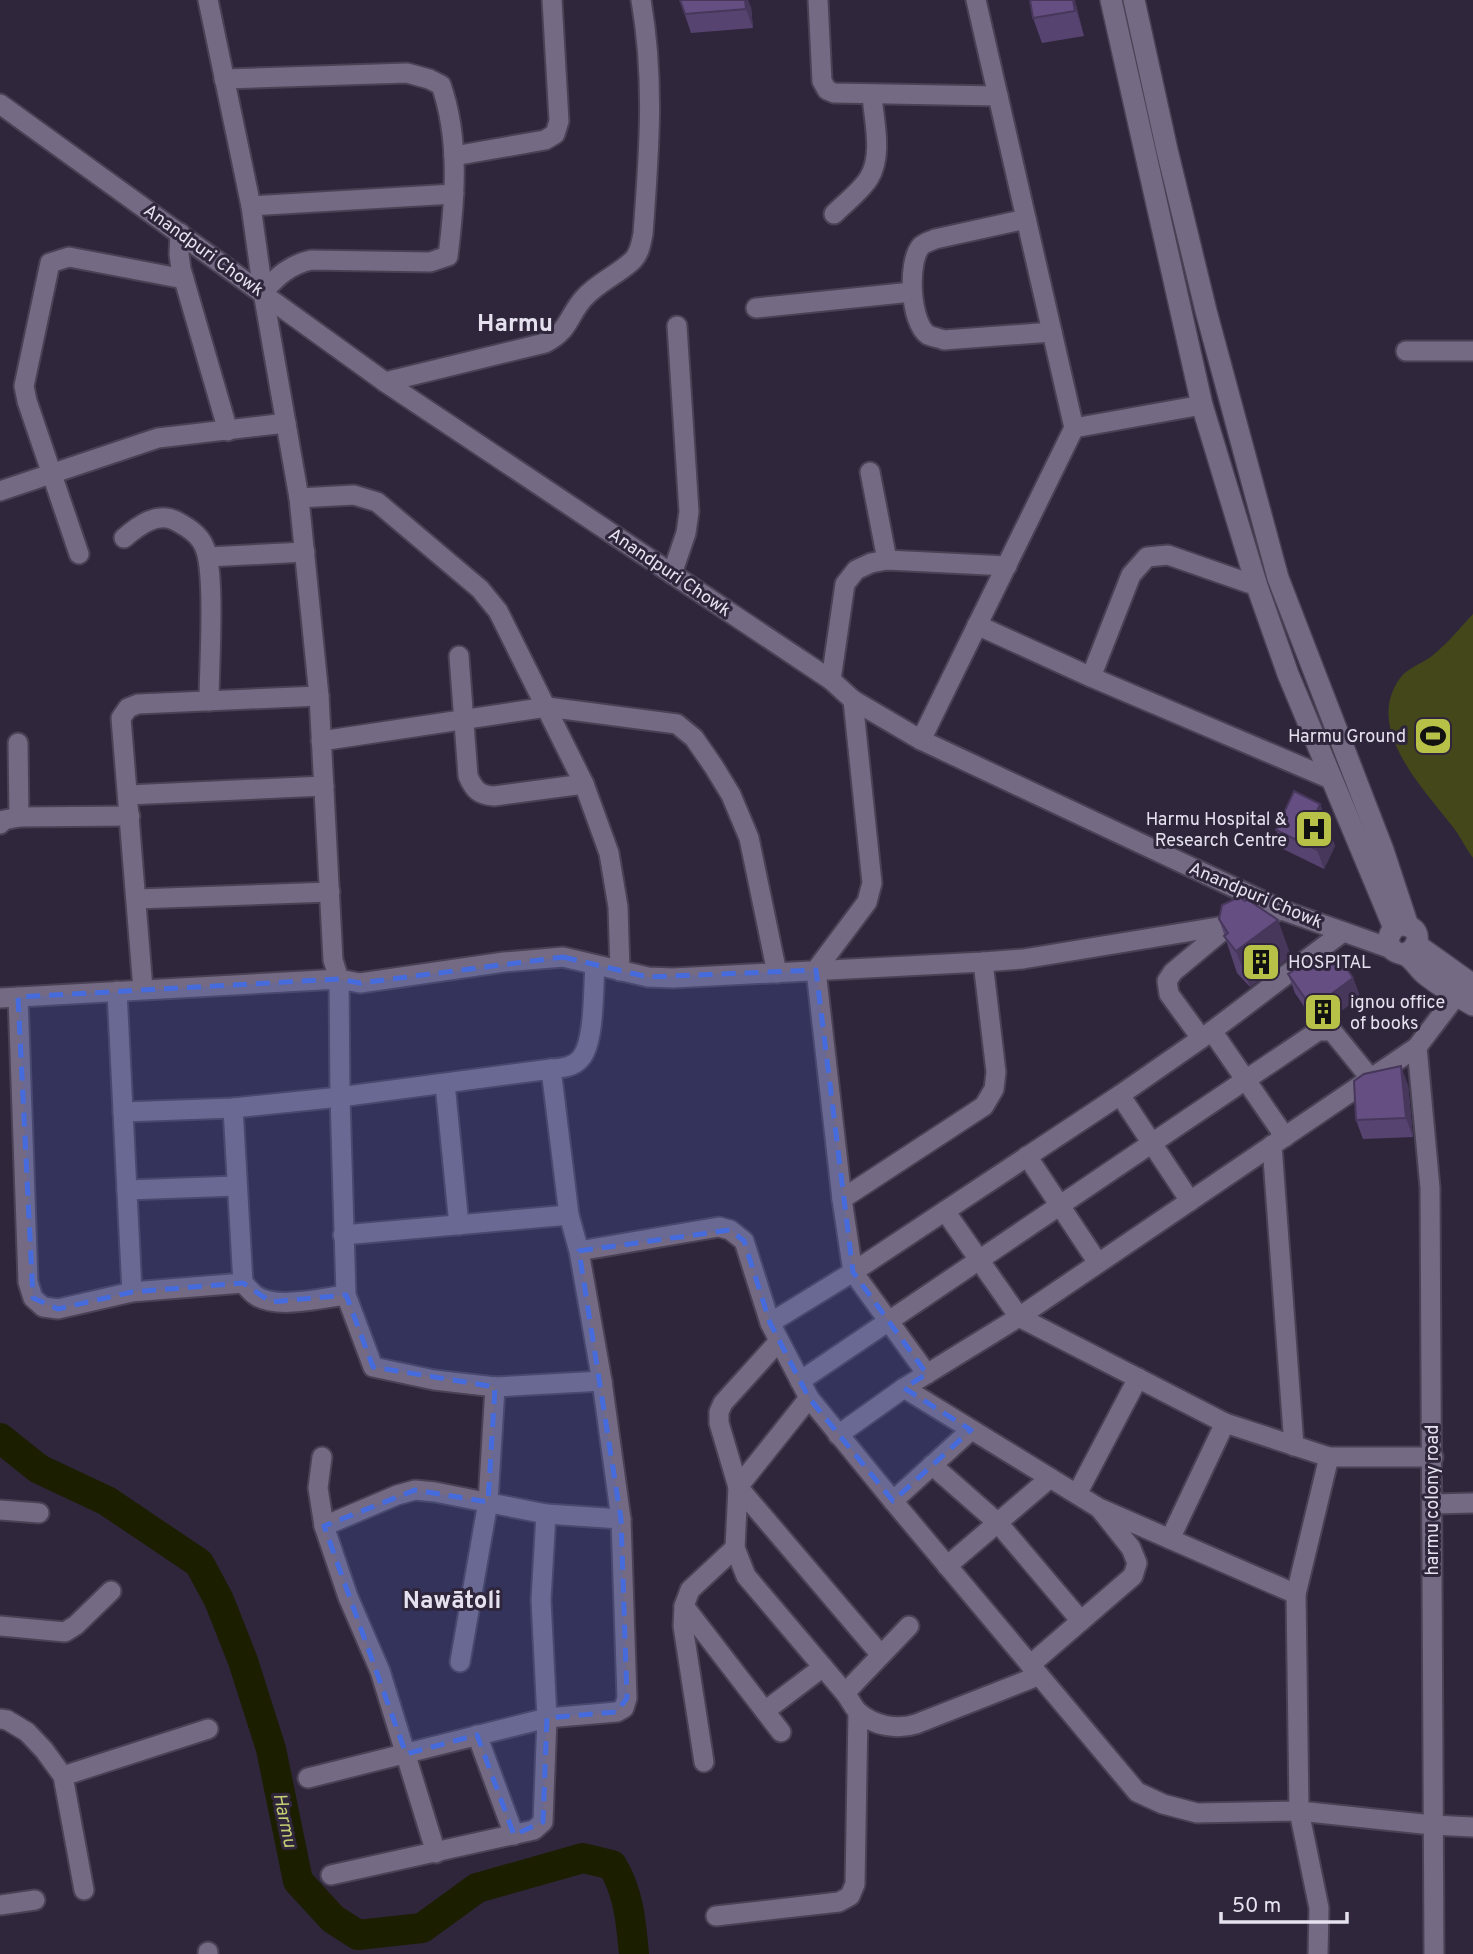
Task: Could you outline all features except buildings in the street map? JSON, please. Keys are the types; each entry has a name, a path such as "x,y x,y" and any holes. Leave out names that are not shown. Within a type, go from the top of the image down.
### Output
{"main road":[{"path":"1111,0 1202,405 1257,586 1288,674 1403,940 1423,973 1469,989"},
{"path":"1134,0 1206,311 1278,579 1383,850 1403,940"}],"street":[{"path":"208,0 251,206 263,292 299,498 305,552 319,696 333,960 340,979 340,1097 346,1295 373,1367 434,1380 495,1387 601,1381"},
{"path":"454,156 545,141 555,134 559,121 552,0"},
{"path":"385,382 545,343 566,328 584,298 634,259 643,234 650,128 648,44 641,0"},
{"path":"818,0 822,81 827,90 872,96 998,96"},
{"path":"921,740 1074,428 976,0"},
{"path":"224,79 407,73 441,85 448,104 454,156 454,194 448,256 430,262 311,260 295,263 283,271 263,292"},
{"path":"834,214 869,180 876,164 877,145 872,96"},
{"name":"Anandpuri Chowk","path":"0,104 385,382 831,680 853,700 921,740 1282,910 1343,932 1403,940"},
{"path":"251,206 454,194"},
{"path":"1026,219 935,239 922,245 916,254 912,292 918,324 929,335 944,340 1052,332"},
{"path":"180,233 179,254 184,279 228,431"},
{"path":"79,554 24,386 50,263 69,257 184,279"},
{"path":"756,307 912,292"},
{"path":"672,574 686,533 689,512 677,326"},
{"path":"1406,351 1473,351"},
{"path":"1074,428 1202,405"},
{"path":"0,491 158,438 286,423"},
{"path":"870,472 887,560"},
{"path":"299,498 354,495 377,502 480,589 498,611 584,784 609,853 618,907 620,971"},
{"path":"124,538 138,526 154,519 172,519 189,528 204,544 208,557 210,588 209,701"},
{"path":"208,557 305,552"},
{"path":"1091,677 1131,575 1147,556 1168,555 1257,586"},
{"path":"831,680 845,584 856,570 887,560 1007,566"},
{"path":"977,625 1091,677 1333,779"},
{"path":"459,656 468,776 474,789 482,795 494,796 584,784"},
{"path":"144,989 121,718 128,708 138,704 319,696"},
{"path":"853,700 873,883 867,902 816,970 853,1272 927,1374"},
{"path":"321,741 547,708 677,724 694,738 731,795 749,838 776,973"},
{"path":"18,743 19,817"},
{"path":"128,795 324,786"},
{"path":"0,824 4,820 19,817 130,816"},
{"path":"137,899 330,892"},
{"path":"243,1283 132,1292 58,1310 43,1307 33,1298 28,1282 4,997 340,979 360,983 504,962 563,957 648,977 673,978 983,962 1023,959 1230,925 1282,910"},
{"path":"1230,925 1173,972 1167,981 1168,994 1245,1080 1278,1141 1294,1446"},
{"path":"770,1323 945,1212 1207,1035 1343,932"},
{"path":"842,1199 984,1106 994,1089 996,1072 983,962"},
{"path":"123,1112 233,1108 568,1067 580,1059 589,1046 596,966"},
{"path":"838,1435 904,1388 1019,1317 1417,1047 1469,989"},
{"path":"117,991 132,1292"},
{"path":"738,1487 805,1390 889,1321 1318,1031 1332,1031 1371,1079"},
{"name":"harmu colony road","path":"1417,1047 1430,1188 1434,1954"},
{"path":"308,1778 547,1718 617,1712 624,1708 627,1698 621,1519 579,1251 569,1216 551,1069"},
{"path":"445,1084 459,1225"},
{"path":"1119,1095 1190,1201"},
{"path":"233,1108 243,1283 257,1297 271,1301 346,1295"},
{"path":"1027,1156 1098,1263"},
{"path":"127,1190 237,1186"},
{"path":"945,1212 1019,1317 1225,1423 1329,1457 1433,1457"},
{"path":"343,1236 569,1216"},
{"path":"579,1251 719,1227 730,1230 744,1241 770,1323 805,1390 838,1435 1137,1792 1163,1804 1197,1812 1299,1811 1473,1827"},
{"path":"779,1341 723,1404 719,1412 719,1423 738,1487 735,1548 746,1576 858,1712 885,1726 901,1729 1034,1670 1081,1621 1133,1576 1137,1563 1131,1548 1099,1508"},
{"path":"1077,1494 1138,1378"},
{"path":"460,1662 488,1502 495,1387"},
{"path":"904,1388 1099,1508 1296,1594"},
{"path":"1170,1539 1225,1423"},
{"path":"893,1501 971,1430"},
{"path":"322,1457 318,1488 324,1526 348,1597 380,1671 436,1853"},
{"path":"1318,1954 1319,1908 1299,1811 1296,1594 1329,1457"},
{"path":"932,1465 998,1523 1081,1621"},
{"path":"947,1566 1050,1478"},
{"path":"738,1487 881,1655"},
{"path":"324,1526 415,1490 545,1514 621,1519"},
{"path":"1433,1504 1473,1503"},
{"path":"0,1510 39,1513"},
{"path":"331,1875 534,1830 543,1822 547,1718 541,1600 545,1514"},
{"path":"704,1762 683,1626 684,1606 690,1590 735,1548"},
{"path":"0,1626 65,1632 111,1591"},
{"path":"684,1606 781,1732"},
{"path":"845,1693 909,1626"},
{"path":"765,1711 823,1667"},
{"path":"716,1916 839,1902 850,1896 855,1884 858,1712"},
{"path":"0,1719 8,1720 27,1732 63,1776 83,1890"},
{"path":"63,1776 208,1729"},
{"path":"477,1735 514,1835"},
{"path":"0,1905 35,1900"}],"highlighted area":[{"path":"563,957 648,977 816,970 853,1272 927,1374 904,1388 971,1430 893,1501 809,1398 770,1323 744,1241 730,1230 579,1251 621,1519 627,1698 617,1712 547,1718 543,1822 514,1835 477,1735 406,1754 324,1526 415,1490 488,1502 495,1387 373,1367 346,1295 271,1302 243,1283 132,1292 58,1309 33,1298 18,997 339,979 360,983"}],"green space":[{"name":"Harmu Ground","path":"1473,614 1473,858 1403,759 1393,738 1389,718 1391,697 1401,677 1438,651"}],"waterway":[{"name":"Harmu","path":"0,1438 39,1469 107,1501 199,1563 219,1600 243,1661 271,1749 298,1881 333,1919 358,1935 422,1928 477,1888 583,1858 612,1865 618,1876 628,1908 634,1954"}],"place":[{"name":"Harmu Ground","path":"1433,736"},
{"name":"Harmu Hospital & Research Centre","path":"1314,829"},
{"name":"HOSPITAL","path":"1261,962"},
{"name":"ignou office of books","path":"1323,1012"}],"district":[{"name":"Harmu","path":"515,323"},
{"name":"Nawātoli","path":"452,1600"}]}
